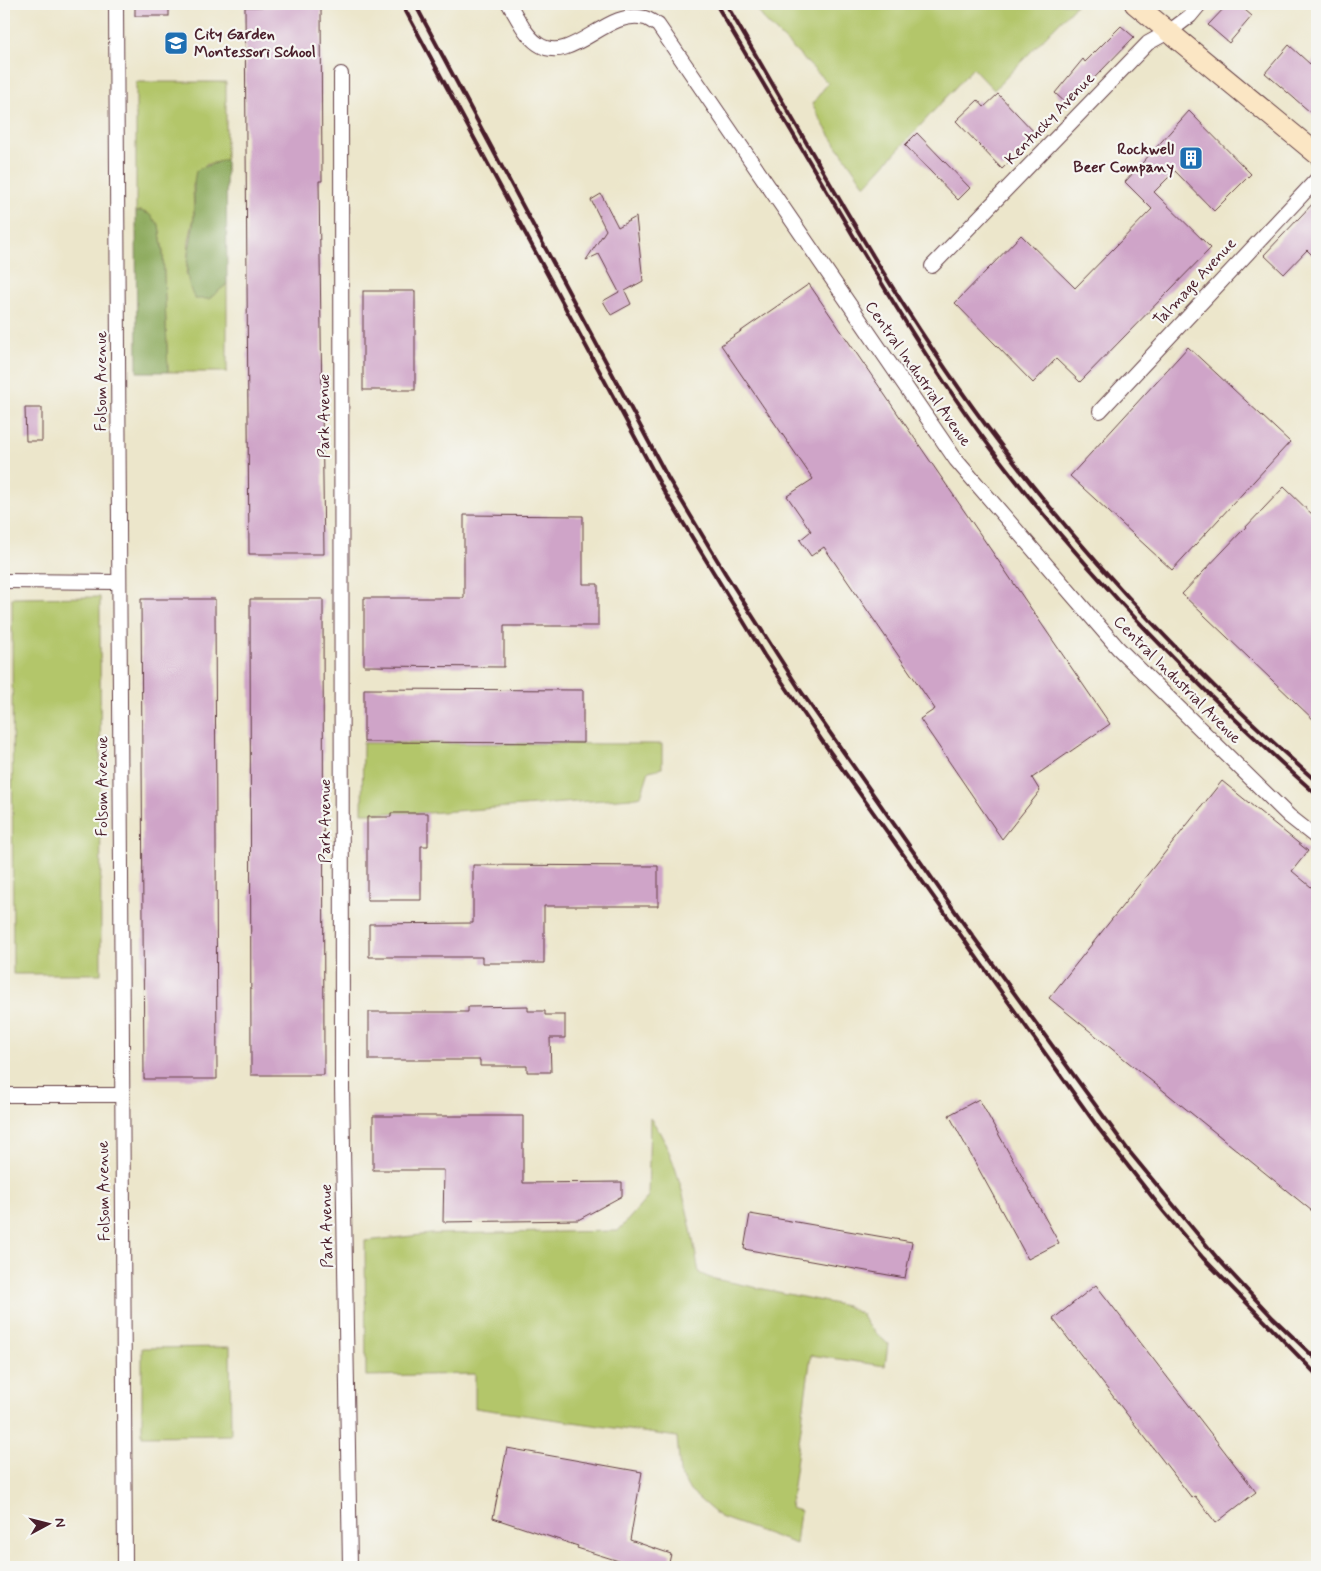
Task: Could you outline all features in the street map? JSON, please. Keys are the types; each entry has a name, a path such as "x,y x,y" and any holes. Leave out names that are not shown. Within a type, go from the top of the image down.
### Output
{"main road":[{"path":"1135,4 1317,154"}],"street":[{"name":"Folsom Avenue","path":"116,4 125,1567"},
{"name":"Central Industrial Avenue","path":"509,4 525,30 539,45 557,51 573,45 616,20 633,17 646,18 658,25 956,460 1118,648 1290,816 1317,838"},
{"name":"Kentucky Avenue","path":"932,266 1148,42 1170,31 1190,16 1200,4"},
{"name":"Park Avenue","path":"341,74 342,1087 350,1567"},
{"name":"Talmage Avenue","path":"1100,411 1317,179"},
{"path":"4,581 119,582"},
{"path":"4,1095 121,1095"}],"green space":[{"path":"753,4 1077,4 994,90 973,68 865,186 830,136 812,104 828,83 766,22"},
{"path":"136,82 226,82 226,160 205,165 193,185 194,217 189,241 186,276 209,299 227,284 227,372 168,372 163,253 159,225 141,211 136,212"},
{"path":"226,160 227,284 209,299 195,299 190,289 187,268 193,228 196,171"},
{"path":"141,211 149,214 159,225 163,253 168,372 137,372 136,212"},
{"path":"100,597 101,974 13,974 12,598"},
{"path":"363,743 662,744 662,768 649,771 641,796 631,798 428,813 362,813"},
{"path":"650,1118 669,1151 676,1171 688,1214 699,1273 710,1278 846,1306 861,1314 868,1326 888,1344 885,1366 811,1355 790,1508 800,1511 796,1544 720,1517 690,1491 680,1473 677,1437 475,1408 475,1374 366,1376 365,1241 431,1234 618,1231 648,1197"},
{"path":"230,1347 231,1435 142,1436 142,1348"}],"building":[{"path":"135,4 169,4 169,16 135,16"},
{"path":"1228,4 1238,4 1252,16 1229,43 1208,25"},
{"path":"321,6 322,181 319,181 324,554 249,554 245,7"},
{"path":"1121,26 1134,37 1068,105 1055,93 1083,59 1085,62"},
{"path":"1289,45 1310,64 1317,56 1317,118 1265,73"},
{"path":"998,94 1037,135 1002,169 956,121 978,100 984,107"},
{"path":"1189,111 1251,174 1214,211 1175,171 1154,192 1211,248 1080,382 1056,359 1033,383 955,303 1021,235 1075,288 1152,209 1125,182"},
{"path":"917,133 970,188 958,200 905,145"},
{"path":"601,194 618,227 636,217 643,281 625,291 631,304 611,315 603,301 619,292 599,254 586,260 606,230 591,200"},
{"path":"1317,199 1317,260 1307,250 1284,274 1264,255"},
{"path":"809,284 1110,724 1032,778 1040,791 1002,839 920,719 935,709 824,547 811,556 800,540 811,531 787,496 813,479 721,345"},
{"path":"363,291 415,291 415,390 363,390"},
{"path":"1188,347 1290,442 1172,570 1070,476"},
{"path":"25,408 42,408 42,441 26,441"},
{"path":"1284,487 1317,519 1317,723 1182,594"},
{"path":"464,515 583,516 583,584 598,584 598,626 504,626 504,667 364,666 364,598 464,598"},
{"path":"141,599 215,599 217,1079 144,1079"},
{"path":"250,599 323,599 324,1075 251,1075"},
{"path":"364,689 583,690 583,743 364,742"},
{"path":"1222,781 1308,851 1292,871 1317,892 1317,1215 1049,998"},
{"path":"391,813 428,813 428,846 421,846 421,900 367,900 367,817 391,817"},
{"path":"473,865 658,866 658,906 544,906 544,963 482,963 482,957 369,957 369,924 473,923"},
{"path":"528,1006 528,1011 545,1011 545,1015 565,1015 565,1038 550,1038 551,1072 527,1072 527,1066 480,1066 480,1060 369,1060 369,1012 468,1012 468,1007"},
{"path":"979,1099 1059,1243 1028,1259 949,1115"},
{"path":"373,1116 523,1116 523,1183 622,1182 622,1196 578,1220 443,1222 444,1170 373,1170"},
{"path":"750,1214 912,1242 905,1278 744,1249"},
{"path":"1096,1285 1256,1492 1216,1523 1195,1496 1192,1498 1053,1319"},
{"path":"507,1448 642,1472 630,1540 671,1554 668,1567 638,1567 577,1548 578,1546 493,1518"}],"railway":[{"path":"402,4 665,493 764,655 823,742 1099,1129 1203,1258 1317,1375"},
{"path":"415,4 668,478 725,573 800,690 964,924 1128,1150 1218,1259 1273,1318 1317,1360"},
{"path":"716,4 908,326 945,384 1006,468 1078,555 1154,639 1234,718 1317,795"},
{"path":"726,4 850,217 915,323 949,374 1022,473 1101,566 1184,656 1227,699 1317,782"}],"place":[{"name":"City Garden Montessori School","path":"176,43"},
{"name":"Rockwell Beer Company","path":"1191,158"}]}
